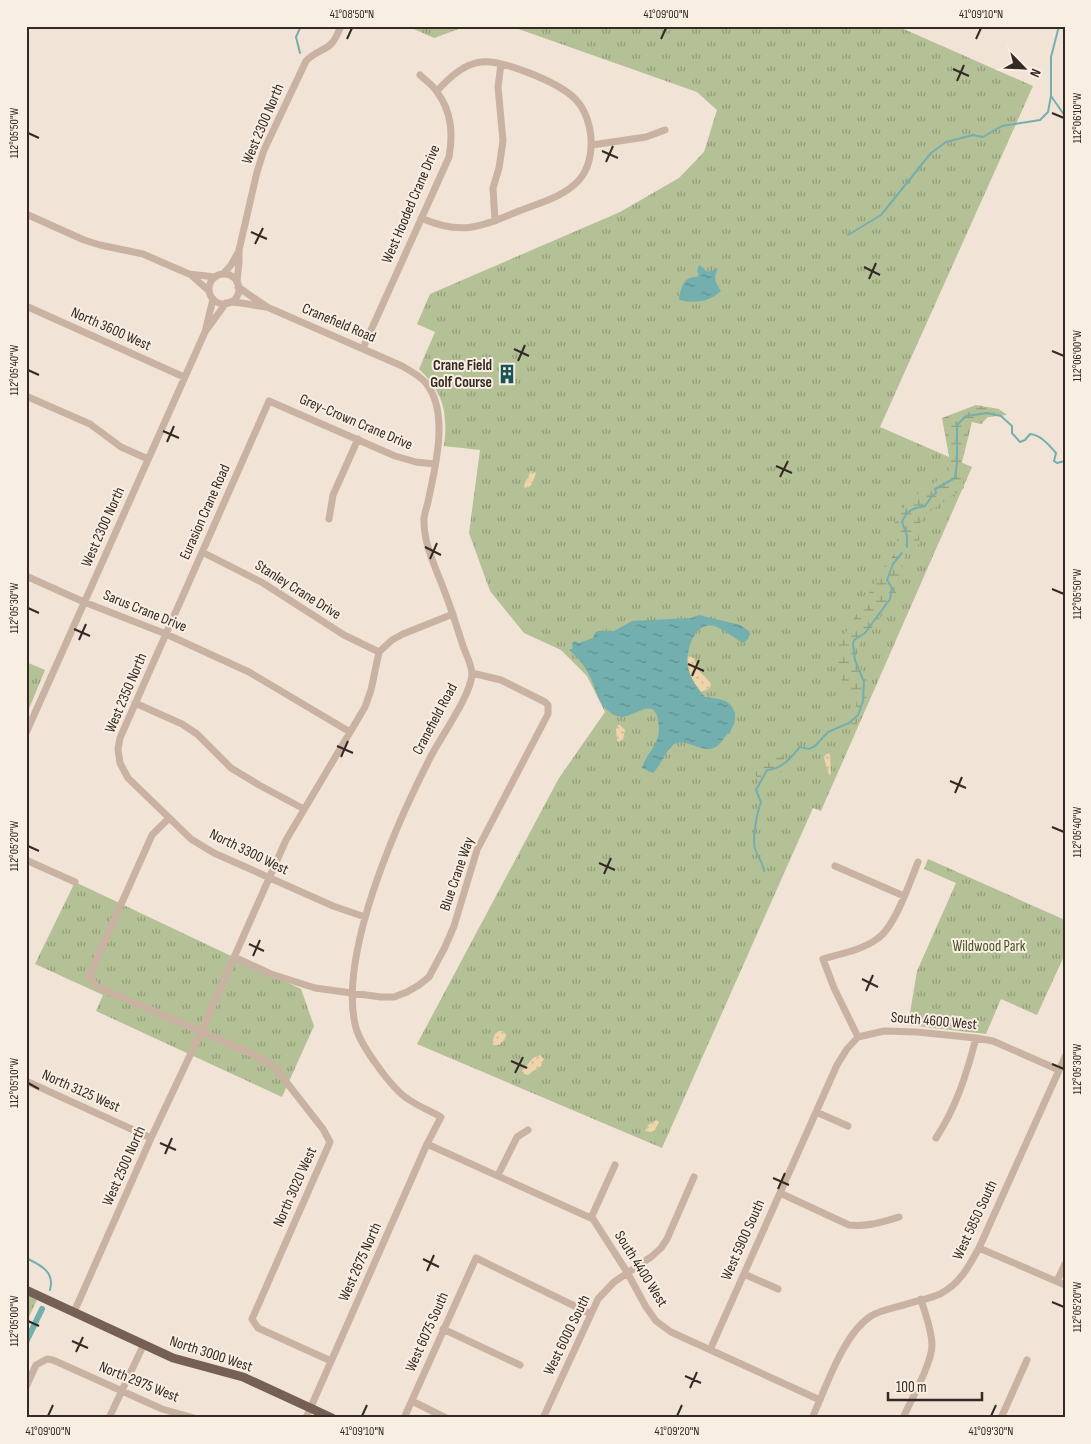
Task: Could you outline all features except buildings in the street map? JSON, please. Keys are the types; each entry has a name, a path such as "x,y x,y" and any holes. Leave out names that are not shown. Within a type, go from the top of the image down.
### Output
{"main road":[{"name":"North 3000 West","path":"26,1290 173,1358 243,1377 332,1418"}],"street":[{"name":"West 2300 North","path":"239,250 264,150 306,60 330,45 341,26"},
{"path":"421,218 440,227 456,229 482,226 562,194 580,178 586,169 592,145 590,131 583,111 573,97 554,84 516,68 481,62 465,68 449,78 437,91"},
{"path":"495,221 493,188 499,168 502,140 502,120 498,87 501,64"},
{"name":"West Hooded Crane Drive","path":"363,348 449,157 452,125 446,108 437,91 420,75"},
{"path":"592,145 646,137 665,130"},
{"path":"26,214 84,240 143,254 189,274 205,277 215,277 223,274 231,265 239,250"},
{"path":"205,332 228,302 236,296 239,250"},
{"path":"189,274 217,302 228,302"},
{"path":"223,274 231,276 237,284"},
{"path":"209,292 210,283 215,277"},
{"name":"Cranefield Road","path":"237,284 267,307 363,348 416,374 426,383 433,395 438,410 440,421 435,464 424,516 425,539 453,614 472,673 466,695 430,759 398,826 365,917 352,992 356,1029 364,1046 389,1082 406,1098 441,1118"},
{"path":"205,332 213,299"},
{"name":"Cranefield Road","path":"228,302 242,302 258,307 267,307"},
{"name":"North 3600 West","path":"26,306 184,377"},
{"name":"West 2300 North","path":"26,733 205,332"},
{"path":"26,396 90,424 121,447 148,459"},
{"name":"Grey-Crown Crane Drive","path":"269,401 395,456 416,462 435,464"},
{"name":"Eurasion Crane Road","path":"166,634 269,401"},
{"path":"329,519 333,495 358,440"},
{"name":"Stanley Crane Drive","path":"202,552 263,583 344,635 380,652"},
{"name":"Sarus Crane Drive","path":"26,576 84,602 166,634 249,672 350,732"},
{"path":"380,652 392,640 403,634 453,614"},
{"name":"West 2350 North","path":"120,764 118,749 120,738 166,634"},
{"name":"West 2500 North","path":"74,1312 286,840 365,707 380,652"},
{"name":"Blue Crane Way","path":"234,957 271,974 315,988 381,997 394,997 407,992 429,976 445,948 454,926 477,850 547,718 548,706 501,680 472,673"},
{"path":"135,703 182,724 197,734 231,768 304,809"},
{"name":"North 3300 West","path":"120,764 128,778 191,839 214,853 333,906 365,917"},
{"path":"169,818 152,835 89,976 96,986 201,1032"},
{"path":"26,860 75,882"},
{"path":"858,1037 834,988 823,959 862,947 877,939 890,925 918,862"},
{"path":"835,866 904,896"},
{"name":"South 4600 West","path":"858,1037 884,1030 976,1038 993,1041 1059,1070"},
{"name":"North 3020 West","path":"201,1032 273,1065 323,1129 330,1142 252,1319 258,1328 331,1361"},
{"name":"West 5900 South","path":"710,1350 837,1064 858,1037"},
{"path":"936,1138 947,1122 968,1070 976,1038"},
{"name":"West 5850 South","path":"812,1418 845,1345 857,1329 871,1317 885,1310 940,1294 956,1282 967,1270 979,1248 1065,1057"},
{"name":"North 3125 West","path":"26,1081 151,1138"},
{"path":"816,1112 848,1126"},
{"name":"West 2675 North","path":"306,1418 427,1144 441,1118"},
{"path":"498,1175 517,1137 528,1130"},
{"path":"427,1144 591,1218 615,1165"},
{"name":"West 6000 South","path":"543,1418 598,1299 627,1272 651,1257 661,1248 667,1239 694,1177"},
{"path":"780,1193 849,1225 872,1225 899,1217"},
{"name":"South 4400 West","path":"591,1218 627,1272 656,1321 671,1332 820,1400"},
{"path":"979,1248 1065,1285"},
{"name":"West 6075 South","path":"404,1418 442,1329 476,1258 591,1314"},
{"path":"1057,1282 1065,1264"},
{"path":"744,1274 778,1289"},
{"path":"902,1418 929,1359 932,1347 932,1336 921,1300"},
{"path":"442,1329 520,1365"},
{"path":"109,1418 144,1344"},
{"name":"North 2975 West","path":"26,1387 36,1365 47,1359 53,1360 162,1409 194,1418"},
{"path":"1001,1418 1027,1360"},
{"path":"412,1401 446,1418"}],"green space":[{"path":"407,26 467,26 434,38"},
{"name":"Crane Field Golf Course","path":"510,26 897,26 1033,86 880,427 972,467 821,811 813,808 662,1148 417,1044 559,778 605,712 587,676 561,650 524,633 490,591 469,533 480,450 444,446 445,423 442,404 434,387 419,369 435,332 417,324 430,294 620,212 679,178 704,152 717,110 697,92"},
{"path":"976,405 999,409 1007,415 988,417 981,424 972,422 961,466 964,488 926,514 917,527 920,543 915,548 907,547 897,541 894,530 895,521 906,504 922,490 930,489 932,484 948,474 949,456 942,418"},
{"path":"897,551 905,555 896,593 888,608 860,643 856,658 867,681 866,703 856,725 849,723 855,710 857,699 844,685 837,670 838,646 886,564"},
{"path":"26,662 45,670 26,716"},
{"path":"773,755 783,758 787,766 778,775 760,782 755,774 762,761"},
{"name":"Wildwood Park","path":"928,859 1065,920 1065,954 1037,1015 1001,999 986,1034 908,1025 917,971 956,883 924,869"},
{"path":"75,882 301,989 314,1026 282,1097 96,1011 103,995 35,964"},
{"path":"26,1295 37,1300 26,1323"}],"sand":[{"path":"531,471 536,473 532,484 525,488 524,485"},
{"path":"687,656 694,658 699,671 711,684 709,689 701,692 695,684 689,671"},
{"path":"618,725 625,730 623,739 619,742 616,729"},
{"path":"829,753 831,774 829,775 824,758"},
{"path":"503,1031 506,1035 505,1039 499,1045 493,1045 495,1034"},
{"path":"540,1055 544,1059 541,1066 528,1075 522,1073 533,1058"},
{"path":"656,1120 659,1122 655,1130 651,1132 645,1131 648,1125"}],"water":[{"path":"699,265 707,271 718,268 715,280 721,291 706,300 690,302 679,300 682,287 686,281 689,278 697,277 699,274 697,271"},
{"path":"699,615 740,625 749,631 748,639 743,643 717,627 709,625 703,627 697,631 688,653 688,667 692,679 705,697 720,699 729,704 734,712 735,721 718,745 712,749 705,749 685,743 673,745 653,773 642,768 657,740 659,730 658,718 655,712 651,709 646,709 622,717 611,713 601,702 585,668 569,650 573,648 572,643 575,641 579,643 593,638 598,631 614,631 632,621 691,618"}],"waterway":[{"path":"300,53 296,37 301,26"},
{"path":"1059,26 1051,57 1051,96 1065,116"},
{"path":"848,235 881,215 931,153 946,142 973,135 983,137 1002,126 1040,120 1048,112 1051,96"},
{"path":"907,547 907,536 902,522 908,512 925,506 936,493 935,489 955,478 957,425 966,416 987,413 1001,416 1012,426 1012,433 1020,442 1025,440 1030,434 1038,436 1056,453 1054,461 1057,463 1065,461"},
{"path":"764,871 754,844 755,825 761,802 756,790 767,770 778,768 800,747 809,749 815,746 828,732 849,723 858,715 863,701 864,682 855,660 854,640 865,633 890,599 892,588 887,580 893,564 902,553"},
{"path":"26,1258 46,1270 50,1278 50,1290"},
{"path":"26,1342 42,1309"}],"place":[{"name":"Crane Field Golf Course","path":"507,374"}]}
